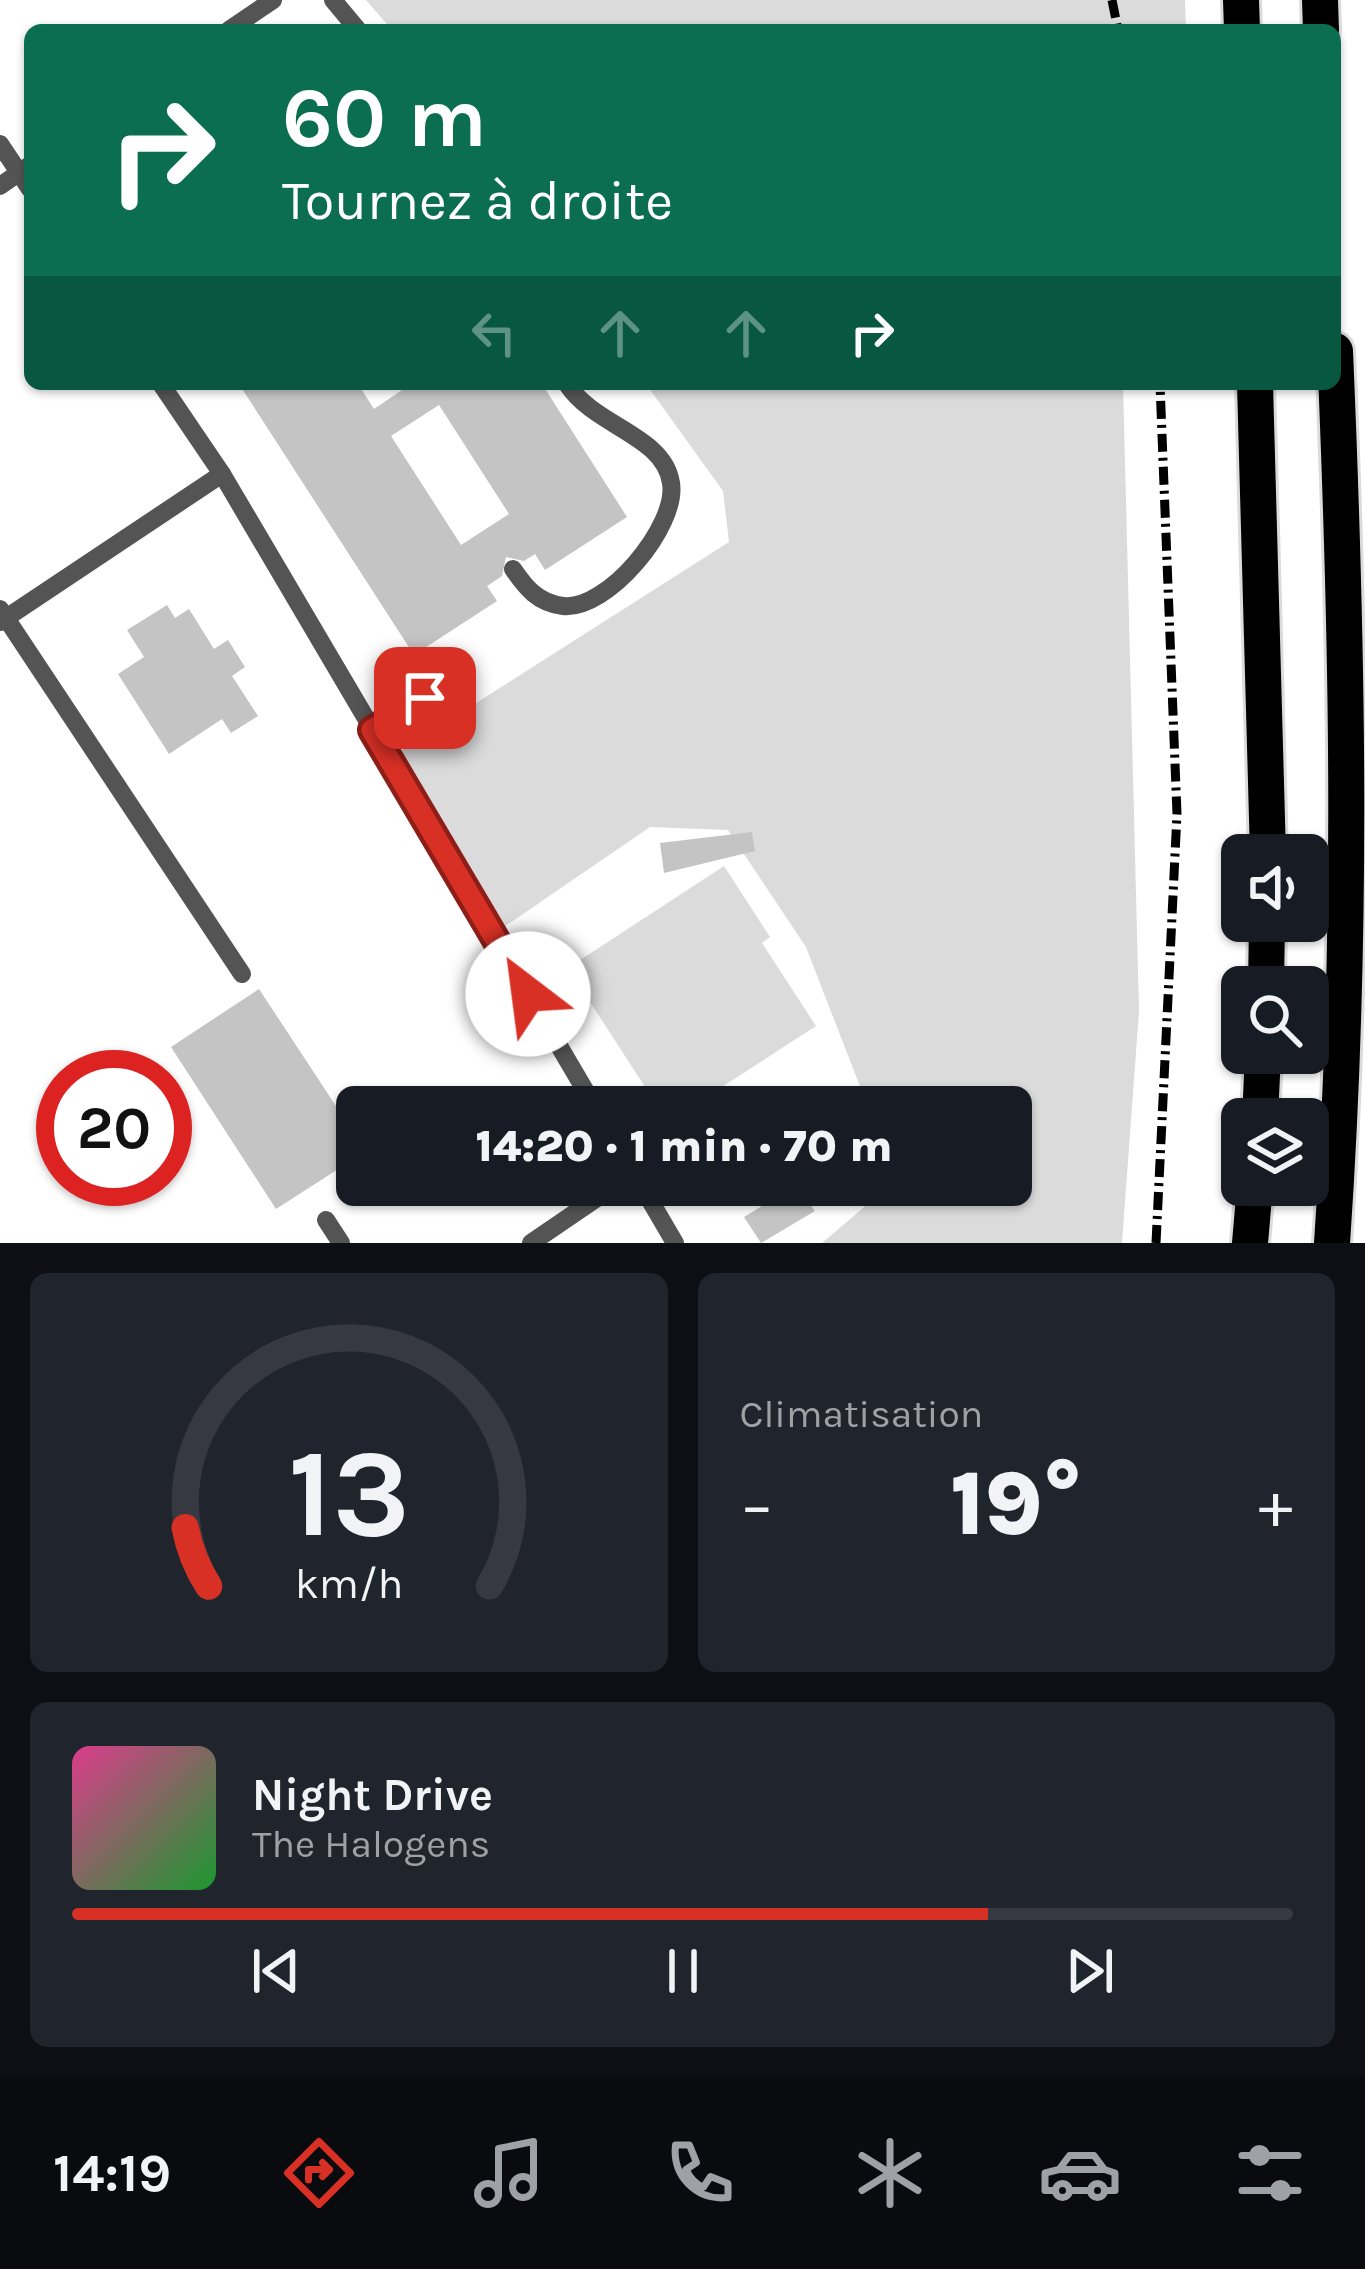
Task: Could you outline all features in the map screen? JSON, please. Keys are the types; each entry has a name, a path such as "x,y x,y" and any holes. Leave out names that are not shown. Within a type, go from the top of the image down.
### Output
{"highway":[{"path":"1256,390 1267,834"},
{"path":"1332,1243 1350,867 1350,694 1337,390"},
{"path":"1250,1243 1253,1206"}],"lane":[{"path":"238,24 273,0"},
{"path":"333,0 353,24"},
{"path":"0,144 24,174"},
{"path":"165,390 222,474 583,1086"},
{"path":"513,569 531,595 566,607 603,593 664,525 672,485 663,464 643,439 582,407 571,390"},
{"path":"222,474 2,616 242,974"},
{"path":"372,730 425,698"},
{"path":"531,1243 585,1206"},
{"path":"653,1206 674,1243"},
{"path":"326,1220 340,1243"}],"shaded area":[{"path":"366,0 1185,0 1186,24 387,24"},
{"path":"650,390 1123,390 1139,1011 1122,1243 822,1243 865,1206 1032,1206 1032,1086 860,1086 806,947 728,830 650,827 504,927 401,751 729,542 723,491"},
{"path":"724,866 770,937 762,943 816,1026 723,1086 644,1086 568,968"}],"building":[{"path":"243,390 362,390 374,409 402,390 546,390 627,517 545,570 535,554 524,561 506,557 502,576 487,586 497,601 414,655","holes":["439,405 509,514 461,545 391,436"]},
{"path":"167,605 175,618 189,609 214,649 228,640 245,667 232,676 258,716 231,733 222,719 169,754 118,674 144,657 127,630"},
{"path":"752,832 755,851 664,873 660,843"},
{"path":"259,989 336,1106 336,1170 276,1209 192,1079 192,1050 171,1047"},
{"path":"762,1206 811,1206 815,1211 761,1243 744,1217"}],"railway":[{"path":"1112,0 1117,24"},
{"path":"1156,1243 1177,814 1160,390"}],"route":[{"path":"425,698 372,730 528,994"}]}
